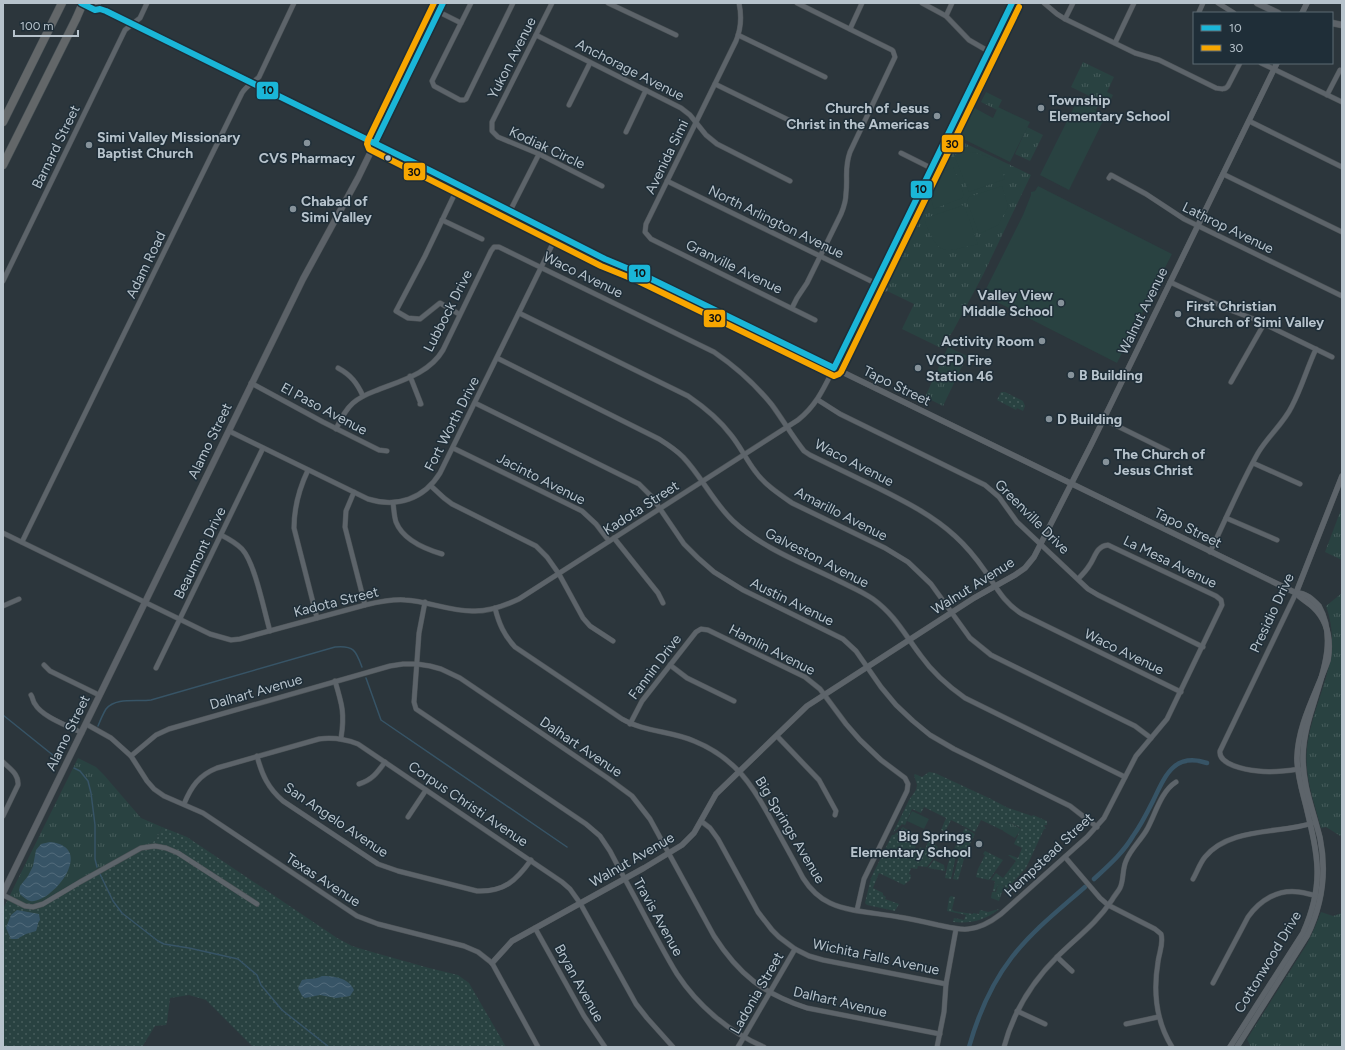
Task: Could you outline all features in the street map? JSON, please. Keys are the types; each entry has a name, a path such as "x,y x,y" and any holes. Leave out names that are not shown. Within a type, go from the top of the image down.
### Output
{"highway":[{"path":"3,165 76,19 82,3"},
{"path":"3,122 60,7"}],"main road":[{"name":"Alamo Street","path":"3,894 309,267 358,178 443,3"},
{"path":"1257,3 1276,12"}],"street":[{"name":"Tapo Street","path":"82,3 95,10 100,9 132,24 375,143 605,259 641,274 1296,594"},
{"path":"97,3 100,9"},
{"name":"Barnard Street","path":"3,281 125,30 140,18 147,3"},
{"name":"Adam Road","path":"22,542 242,93 245,88 259,77 294,3"},
{"path":"471,3 432,81 434,86 460,100 466,99 513,3"},
{"name":"Yukon Avenue","path":"492,122 552,3"},
{"name":"Avenida Simi","path":"645,232 646,224 738,35 741,18 739,3"},
{"path":"792,308 808,283 845,205 846,168 850,152 895,57 892,50 797,3"},
{"path":"850,29 862,3"},
{"path":"922,3 946,16 969,40 988,51"},
{"path":"946,16 952,3"},
{"name":"Kadota Street","path":"3,533 210,634 231,640 240,639 365,605 396,600 425,602 470,611 483,611 519,599 745,455 805,415 818,400 1012,3"},
{"path":"1044,3 1057,14 1066,19 1135,52 1159,60 1216,88 1226,88 1240,64"},
{"path":"1066,19 1073,3"},
{"path":"1115,43 1134,3"},
{"path":"1199,12 1204,3"},
{"path":"1218,3 1232,12"},
{"path":"612,4 676,35"},
{"path":"439,12 461,23"},
{"name":"Anchorage Avenue","path":"536,35 681,108 690,115 706,135 717,144 790,181"},
{"path":"738,35 824,77"},
{"path":"569,105 590,63"},
{"path":"1263,64 1342,102"},
{"name":"Walnut Avenue","path":"492,963 512,941 625,879 688,840 701,821 716,794 807,706 1025,568 1042,544 1276,64"},
{"path":"1327,95 1340,70"},
{"path":"715,84 801,126"},
{"path":"626,132 646,90"},
{"path":"1249,121 1342,167"},
{"name":"Kodiak Circle","path":"492,122 492,131 494,134 602,186"},
{"path":"901,153 931,168"},
{"path":"510,211 538,154"},
{"path":"1223,174 1342,232"},
{"name":"Lathrop Avenue","path":"1109,178 1111,175 1129,184 1172,212 1198,226 1342,296"},
{"name":"North Arlington Avenue","path":"667,181 885,289"},
{"path":"459,185 425,256 396,311 408,318 420,319 440,302 459,314"},
{"path":"442,220 482,239"},
{"name":"Granville Avenue","path":"645,232 652,239 815,320"},
{"name":"Fort Worth Drive","path":"229,431 376,502 394,503 412,498 431,486 440,474 557,235"},
{"name":"Lubbock Drive","path":"336,429 348,409 363,396 428,367 437,358 443,350 459,314 494,247"},
{"name":"Waco Avenue","path":"494,247 499,247 541,267 714,352 741,372 758,389 804,451 908,503 939,523 955,536 971,552 1008,604 1022,614 1181,692"},
{"path":"1170,282 1264,324 1332,357"},
{"name":"Amarillo Avenue","path":"519,313 688,396 719,421 731,435 756,472 769,486 792,503 885,548 908,562 931,584 970,638 992,655 1135,726 1151,738"},
{"path":"1231,382 1264,324"},
{"path":"1210,552 1263,445 1292,407 1307,367 1316,349"},
{"name":"Galveston Avenue","path":"497,358 659,438 683,457 723,511 746,532 768,546 872,598 893,616 933,672 947,685 965,698 1125,777"},
{"path":"338,368 353,378 363,396"},
{"path":"410,376 420,404"},
{"name":"El Paso Avenue","path":"252,383 336,429 379,450 387,451"},
{"name":"Greenville Drive","path":"818,400 840,414 985,485 999,497 1017,522 1088,589 1203,647"},
{"name":"Austin Avenue","path":"475,403 633,481 646,491 684,544 714,572 743,590 843,640 856,650 881,687 896,705 930,735 954,749 1070,806 1097,827"},
{"path":"1103,419 1168,451"},
{"name":"Beaumont Drive","path":"156,668 263,448"},
{"name":"Jacinto Avenue","path":"453,448 582,512 612,540 658,593 663,603"},
{"path":"1253,463 1300,484"},
{"path":"308,470 297,498 294,514 294,528 317,618"},
{"name":"Presidio Drive","path":"1301,769 1258,771 1228,764 1220,758 1220,751 1296,594 1342,476"},
{"path":"431,486 452,504 536,546 547,557 559,574 583,618 590,626 613,641"},
{"path":"354,492 346,511 345,527 365,605"},
{"path":"394,503 396,522 404,534 413,541 432,551 442,554"},
{"path":"1226,518 1277,540"},
{"path":"221,535 229,539 242,550 251,564 270,631"},
{"name":"La Mesa Avenue","path":"1078,579 1089,566 1099,549 1103,545 1108,545 1216,596 1221,600"},
{"name":"Cottonwood Drive","path":"1237,1047 1304,942 1315,916 1318,896 1318,862 1313,823 1301,769 1297,758 1302,729 1328,660 1330,649 1329,636 1320,616 1314,607 1296,594"},
{"path":"3,606 19,599"},
{"name":"Hempstead Street","path":"956,929 977,928 995,919 1097,827 1110,809 1136,756 1167,719 1221,608 1221,600"},
{"path":"417,664 419,633 425,602"},
{"name":"Big Springs Avenue","path":"495,608 502,630 515,647 630,724 641,728 676,734 696,741 719,754 740,771 759,797 803,878 810,888 819,896 840,907 956,929"},
{"name":"Fannin Drive","path":"630,724 642,701 670,665 696,632 700,629 704,629"},
{"name":"Hamlin Avenue","path":"704,629 805,677 815,684 860,740 881,760 905,778 908,783 907,791 864,878 857,910"},
{"name":"Dalhart Avenue","path":"131,756 156,735 169,729 335,681 390,666 403,664 417,664 440,669 460,678 632,796 646,813 723,951 744,974 770,993 788,1002 808,1008 940,1034"},
{"name":"Travis Avenue","path":"417,664 414,702 416,709 593,830 605,843 670,963 685,985 712,1014 744,1037 764,1047"},
{"path":"44,665 50,671 99,695"},
{"path":"670,665 687,678 734,701"},
{"path":"335,681 343,712 341,738"},
{"path":"32,695 35,705 40,711 59,722 82,732"},
{"name":"Texas Avenue","path":"86,724 111,738 131,756 147,782 154,789 164,796 203,813 357,916 378,924 464,946 478,952 492,963 538,1047"},
{"path":"777,736 819,780 836,811 835,815"},
{"name":"Corpus Christi Avenue","path":"184,804 193,786 206,773 217,768 319,739 341,738 358,744 531,860 570,889 580,903 636,1004 646,1018 673,1047"},
{"name":"San Angelo Avenue","path":"257,756 264,779 276,794 370,858 388,868 477,891 487,891 505,887 513,882 531,860"},
{"path":"3,762 17,775 19,780 3,816"},
{"path":"358,784 368,781 385,762"},
{"path":"1004,1047 1017,1011 1034,983 1057,957 1091,926 1120,888 1126,861 1146,830 1168,789 1176,782"},
{"path":"408,817 426,790"},
{"name":"Wichita Falls Avenue","path":"701,821 710,828 718,838 765,922 779,937 795,949 809,956 823,960 946,984"},
{"path":"1193,879 1204,858 1226,842 1248,834 1296,828 1313,823"},
{"path":"3,894 25,906 33,907 43,904 118,859 141,848 155,846 166,848 178,853 257,904"},
{"path":"1065,857 1100,898 1108,905 1155,929 1161,934 1162,942 1158,960 1156,981 1156,1003 1158,1017 1172,1047"},
{"path":"1213,983 1248,917 1264,900 1279,893 1289,892 1300,892 1318,896"},
{"name":"Cottonwood Drive","path":"1230,1047 1303,933 1318,896"},
{"name":"Bryan Avenue","path":"535,928 584,1016 605,1047"},
{"path":"937,1047 944,1012 946,984 956,929"},
{"name":"Ladonia Street","path":"738,1047 795,949"},
{"path":"1057,957 1072,971"},
{"path":"1017,1011 1044,1024"},
{"path":"1126,1024 1158,1017"}],"green space":[{"path":"1083,62 1114,77 1107,92 1113,95 1108,105 1071,87"},
{"path":"986,92 1002,100 997,110 981,102"},
{"path":"1085,96 1099,103 1096,110 1082,103"},
{"path":"1077,101 1106,115 1069,190 1040,175"},
{"path":"973,107 993,118 998,107 1030,122 1010,162 959,137"},
{"path":"1027,127 1043,135 1030,161 1015,154"},
{"path":"954,138 1031,175 983,275 953,331 941,348 902,329 914,304 881,288"},
{"path":"973,152 990,159 999,167 1005,179 969,192 954,155"},
{"path":"953,167 964,195 962,198 934,209 931,195 934,184 941,174"},
{"path":"1002,186 1008,206 1007,209 998,225 979,234 967,201 969,197"},
{"path":"1038,186 1172,254 1117,363 983,295 1023,215 1031,192 1035,191"},
{"path":"964,205 978,244 957,249 944,250 935,242 925,222 929,217"},
{"path":"948,347 967,356 943,406 925,397"},
{"path":"1001,392 1005,392 1023,401 1025,406 1023,411 1017,408 1016,410 997,400"},
{"path":"1342,507 1342,560 1325,552"},
{"path":"1342,593 1342,837 1326,827 1321,828 1310,788 1306,758 1310,729 1330,661 1332,643 1331,625 1326,606"},
{"path":"78,758 96,767 141,818 162,827 156,840 115,862 47,903 26,906 9,897"},
{"path":"929,772 935,773 1006,807 1047,821 1047,825 1044,825 1046,829 1044,829 1026,868 1005,891 1005,886 998,884 995,892 993,891 995,881 991,880 996,873 1003,878 1016,861 1008,855 1018,858 1022,848 1014,844 1021,828 1009,822 1004,831 981,820 975,832 951,820 945,832 941,830 946,818 924,807 921,813 912,809 905,825 902,824 893,833 909,800 916,790 917,785 914,775 915,774 922,777"},
{"path":"912,811 929,819 924,829 907,821"},
{"path":"1009,822 1021,829 1015,838 1003,831"},
{"path":"162,827 187,837 337,938 352,946 458,975 469,983 506,1047 253,1047 206,1000 189,995 170,998 166,1025 155,1026 142,1047 3,1047 3,909 9,897 115,862 156,840"},
{"path":"903,827 902,830 904,828 912,832 909,842 916,845 915,848 919,850 920,847 925,849 929,840 938,847 932,858 933,859 927,867 918,866 917,869 911,868 909,874 911,875 910,880 904,885 879,873 873,888 883,893 886,897 885,899 899,904 895,911 867,905 865,903 871,878 892,835"},
{"path":"965,828 975,834 964,856 953,851"},
{"path":"985,851 1003,860 989,880 976,877 985,855 983,854"},
{"path":"952,854 956,855 951,879 945,878 948,863"},
{"path":"959,856 964,859 958,880 953,879"},
{"path":"934,860 944,865 945,871 928,868"},
{"path":"998,884 1004,886 999,901 991,898 992,892 996,892"},
{"path":"951,896 955,897 952,909 954,911 979,914 980,910 988,912 999,909 989,916 972,922 953,922 954,918 964,920 966,915 947,911 949,898"},
{"path":"1321,912 1333,916 1342,913 1342,1047 1251,1047 1247,1039 1307,944"}],"water":[{"path":"50,842 64,846 70,854 70,864 66,875 49,894 39,900 30,901 20,894 20,886 28,876 33,866 36,850 41,844"},
{"path":"17,910 39,914 40,920 36,931 17,939 11,939 6,928 11,915"},
{"path":"322,976 341,978 349,983 354,990 350,996 336,998 320,995 305,998 302,996 298,988 302,980"}],"waterway":[{"path":"98,726 106,709 115,703 121,701 151,700 335,647 346,647 353,650 356,653 362,667"},
{"path":"366,678 381,720 567,847"},
{"path":"3,715 59,760"},
{"path":"1094,879 1125,848 1139,828 1162,783 1172,768 1186,761 1196,760 1207,763"},
{"path":"74,768 80,771 88,781 91,793 95,825 95,859 97,867"},
{"path":"100,874 113,901 122,913 158,941 164,944 238,959 257,975 261,985 282,1010 329,1047"},
{"path":"969,1047 986,1000 1012,957 1038,929 1085,887"}],"transit line":[{"name":"10","path":"81,3 95,10 100,9 106,11 431,171 605,259 641,274 834,368 1012,3"},
{"name":"30","path":"434,3 368,140 367,144 369,149 601,266 638,281 834,376 841,372 1019,7"},
{"name":"10","path":"375,143 443,3"}],"place":[{"name":"Township Elementary School","path":"1041,108"},
{"name":"Church of Jesus Christ in the Americas","path":"937,116"},
{"name":"CVS Pharmacy","path":"307,143"},
{"name":"Simi Valley Missionary Baptist Church","path":"89,145"},
{"name":"Chabad of Simi Valley","path":"293,209"},
{"name":"Valley View Middle School","path":"1061,303"},
{"name":"First Christian Church of Simi Valley","path":"1178,314"},
{"name":"Activity Room","path":"1042,341"},
{"name":"VCFD Fire Station 46","path":"918,368"},
{"name":"B Building","path":"1071,375"},
{"name":"D Building","path":"1049,419"},
{"name":"The Church of Jesus Christ","path":"1106,462"},
{"name":"Big Springs Elementary School","path":"979,844"}]}
